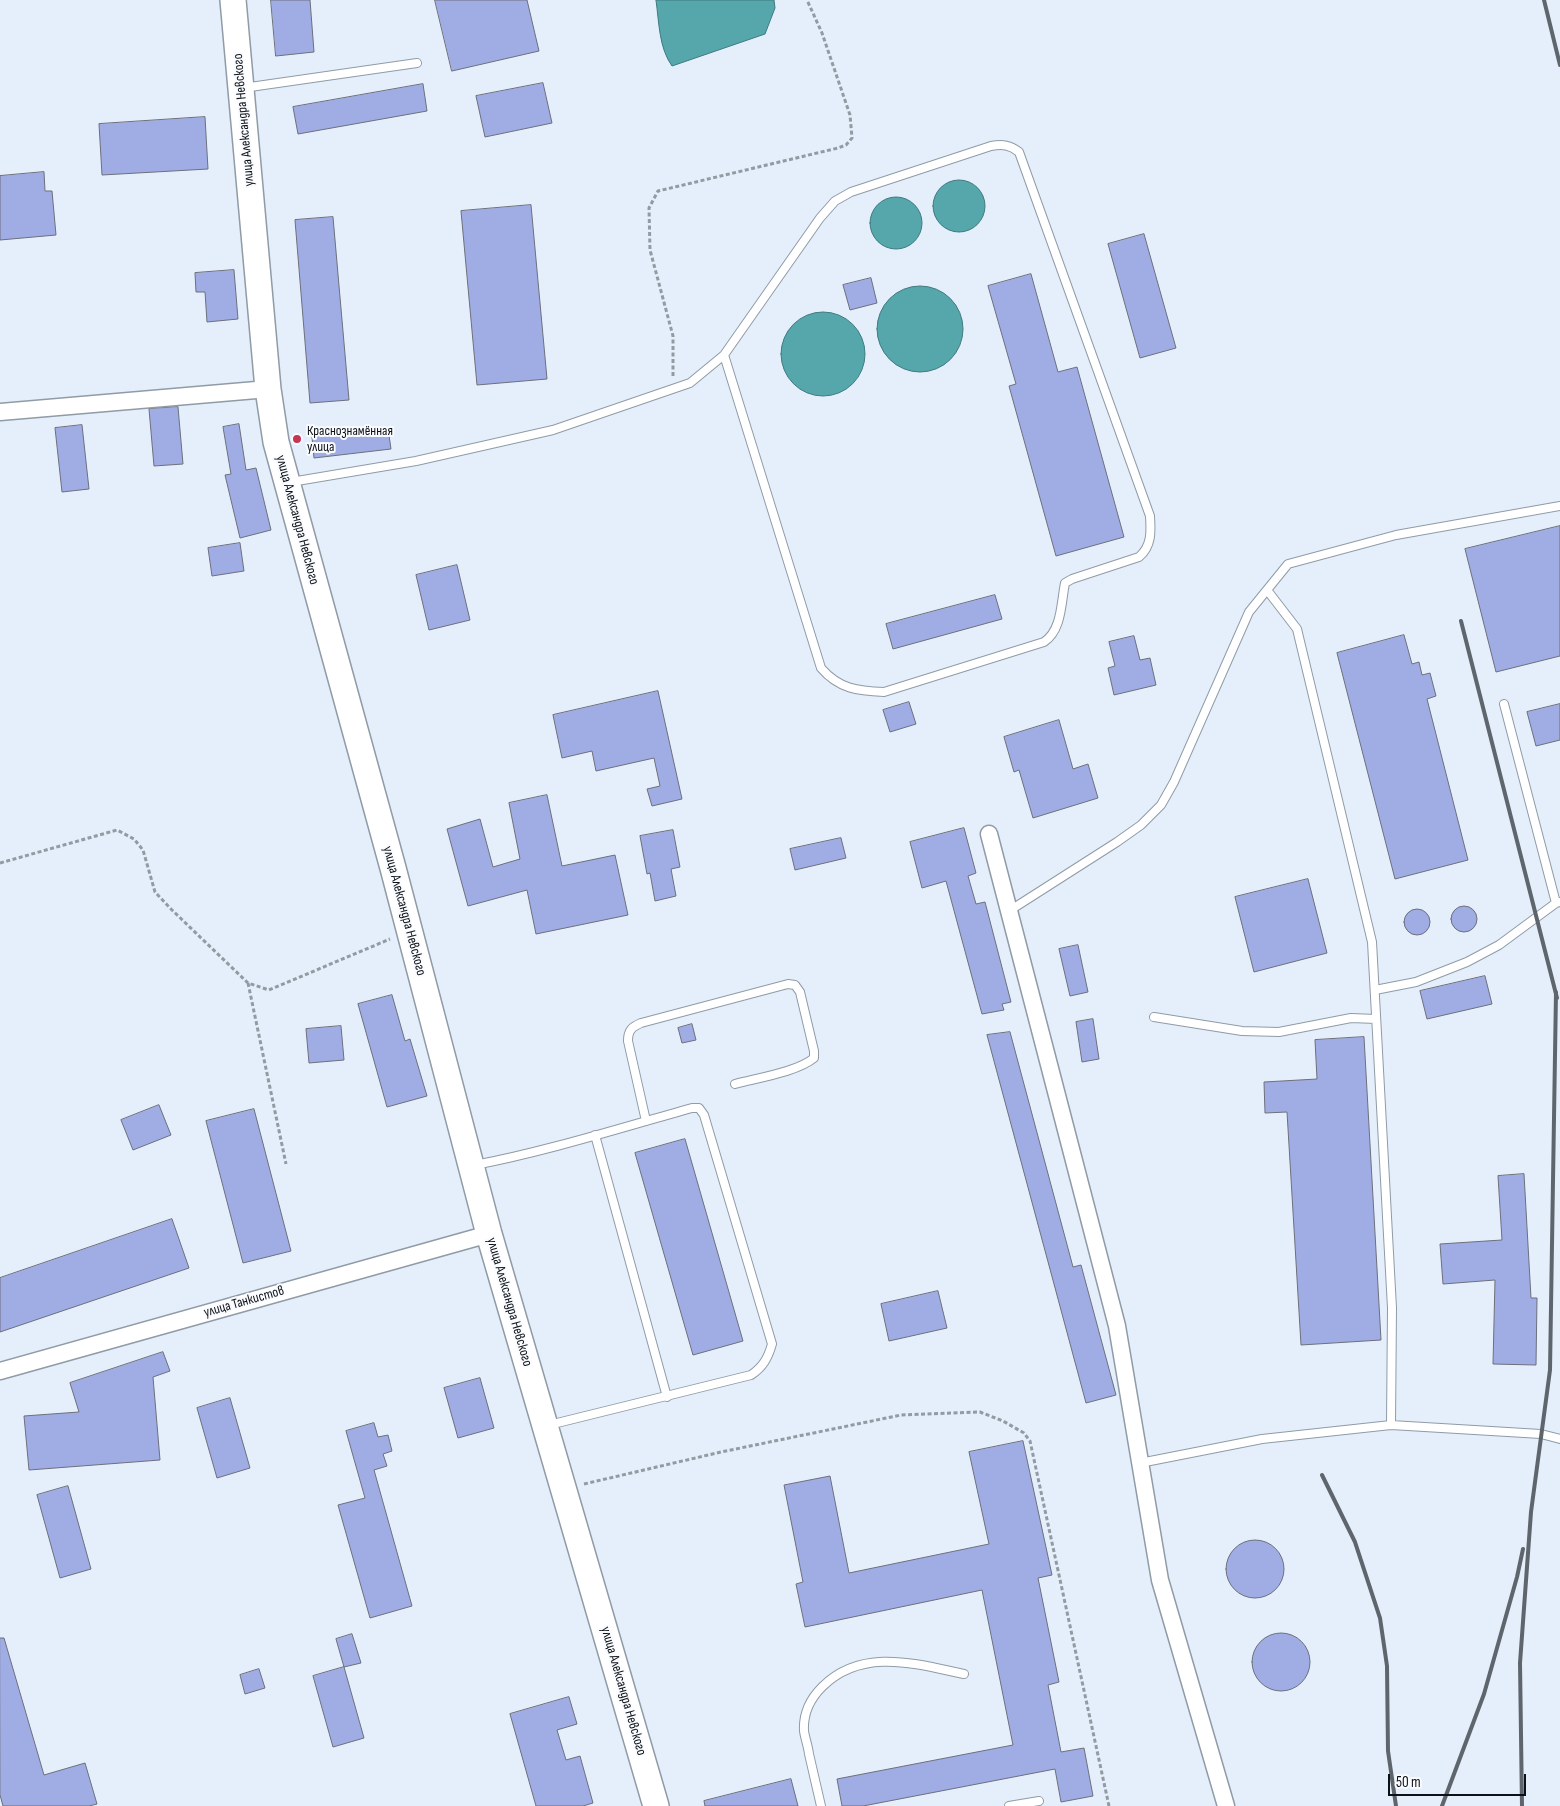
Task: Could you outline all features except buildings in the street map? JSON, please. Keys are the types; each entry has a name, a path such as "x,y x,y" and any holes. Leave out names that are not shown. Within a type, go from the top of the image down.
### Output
{"main road":[{"name":"улица Александра Невского","path":"233,0 268,390 276,442 409,930 489,1234 656,1806"}],"street":[{"path":"0,412 268,390"},
{"path":"989,834 1117,1326 1160,1580 1226,1806"},
{"name":"улица Танкистов","path":"0,1371 489,1234"}],"lane":[{"path":"241,88 416,63"},
{"path":"286,483 416,461 553,430 690,383 724,355 820,218 835,201 851,192 1000,144 1012,146 1019,152 1150,516 1150,542 1146,552 1072,578 1065,583 1057,628 1052,637 1044,642 884,692 848,688 830,679 821,668 724,355"},
{"path":"1009,911 1117,842 1141,825 1161,805 1174,782 1249,612 1288,564 1396,535 1560,506"},
{"path":"1267,590 1296,630 1372,942 1392,1308 1391,1425"},
{"path":"1375,990 1416,982 1468,962 1499,945 1558,903 1504,704"},
{"path":"646,1121 628,1041 628,1033 633,1027 641,1023 788,984 795,985 800,992 814,1058 808,1063 797,1067 735,1084"},
{"path":"1154,1017 1242,1031 1279,1032 1350,1018 1376,1019"},
{"path":"471,1165 500,1160 692,1108 699,1108 704,1115 772,1344 769,1357 759,1370 751,1376 545,1426"},
{"path":"595,1135 667,1397"},
{"path":"1140,1463 1262,1439 1391,1425 1541,1434 1560,1439"},
{"path":"821,1806 804,1731 806,1709 815,1694 827,1682 838,1674 869,1662 897,1661 964,1674"},
{"path":"1009,1806 1039,1801"}],"path":[{"path":"673,389 673,336 649,241 649,208 658,191 838,148 846,145 852,138 850,115 822,33 807,0"},
{"path":"0,863 117,830 134,839 143,850 155,892 171,909 248,983 269,990 409,930"},
{"path":"248,983 286,1164"},
{"path":"564,1489 721,1452 902,1415 980,1412 1024,1433 1030,1441 1110,1806"}],"water":[{"path":"656,0 774,0 775,8 765,34 672,66 662,43"},
{"path":"959,180 969,182 977,188 983,196 985,206 983,216 977,224 969,230 959,232 949,230 941,224 935,216 933,206 935,196 941,188 949,182"},
{"path":"896,197 906,199 914,205 920,213 922,223 920,233 914,241 906,247 896,249 886,247 878,241 872,233 870,223 872,213 878,205 886,199"},
{"path":"920,286 936,290 950,299 959,313 963,329 959,345 950,359 936,368 920,372 904,368 890,359 881,345 877,329 881,313 890,299 904,290"},
{"path":"823,312 839,315 858,331 862,338 865,354 862,370 846,389 839,393 823,396 807,393 788,377 784,370 781,354 784,338 800,319 807,315"}],"railway":[{"path":"1544,0 1560,65"},
{"path":"1461,621 1557,998"},
{"path":"1522,1806 1520,1663 1531,1512 1550,1370 1556,992"},
{"path":"1322,1475 1355,1542 1380,1618 1387,1666 1388,1751 1396,1806"},
{"path":"1442,1806 1484,1694 1523,1549"}],"place":[{"name":"Краснознамённая улица","path":"297,439"}]}
